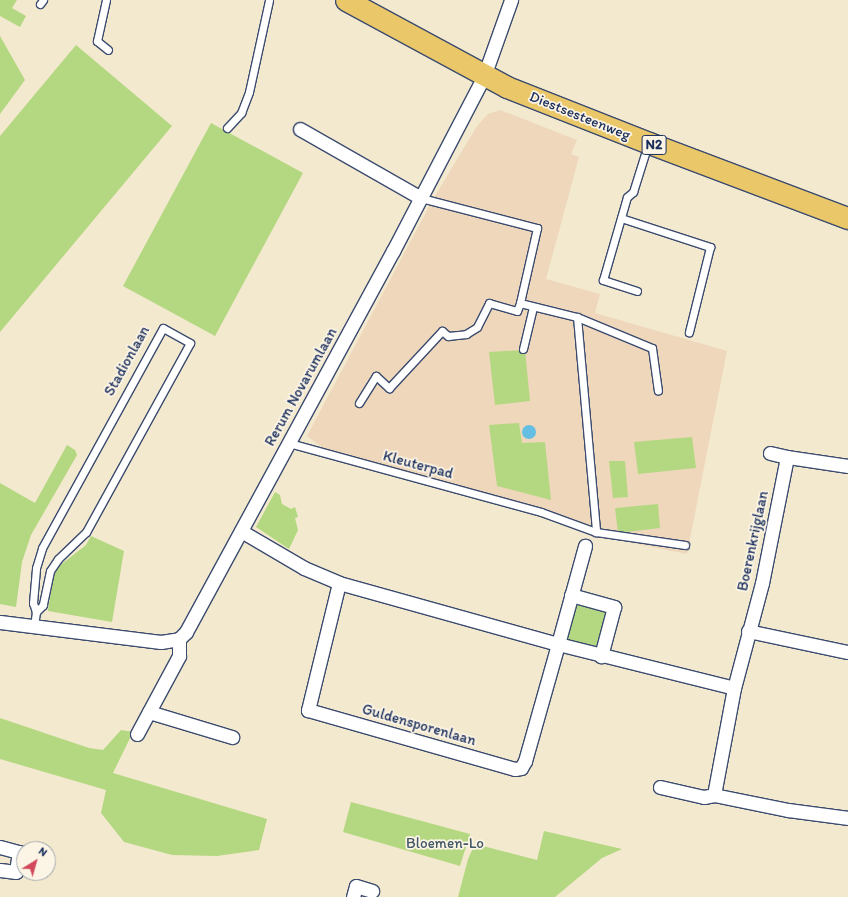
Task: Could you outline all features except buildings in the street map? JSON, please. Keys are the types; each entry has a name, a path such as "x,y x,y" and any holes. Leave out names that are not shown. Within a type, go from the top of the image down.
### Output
{"main road":[{"name":"Diestsesteenweg","path":"346,0 484,76 648,143 848,218"}],"street":[{"name":"Rerum Novarumlaan","path":"179,639 186,632 421,198 484,76 511,0"},
{"path":"300,129 421,198"},
{"path":"770,453 848,466"},
{"name":"Boerenkrijglaan","path":"714,794 734,688 762,583 787,457"},
{"path":"241,531 304,568 339,583 601,656 734,688"},
{"name":"Guldensporenlaan","path":"339,583 308,710 515,769 520,768 525,762 585,546"},
{"path":"571,595 614,608 601,656"},
{"path":"0,622 161,642 179,639 179,656 137,734"},
{"path":"748,631 848,652"},
{"path":"149,712 232,737"},
{"path":"660,787 704,797 714,794 788,810 848,818"},
{"path":"0,847 19,852 16,872 0,870"},
{"path":"353,897 356,886 372,891"}],"lane":[{"path":"106,0 97,41 108,50"},
{"path":"227,128 241,113 249,92 269,0"},
{"path":"637,292 603,280 621,218 648,143"},
{"path":"359,403 376,376 389,388 442,331 448,336 466,334 477,327 489,303 517,310 520,303 537,228 421,198"},
{"path":"621,218 710,247 689,332"},
{"path":"520,303 577,317 652,348 658,391"},
{"path":"523,349 533,307"},
{"path":"577,317 596,532"},
{"name":"Stadionlaan","path":"34,626 36,612 33,603 36,568 42,548 163,328 190,343 86,532 58,559 50,571 43,605 36,612"},
{"name":"Kleuterpad","path":"289,443 541,512 596,532 685,545"}],"shaded area":[{"path":"500,110 577,140 571,154 579,157 546,279 600,294 595,313 727,351 687,554 593,535 540,517 542,509 323,448 307,436 432,201 477,126 488,114"}],"green space":[{"path":"0,0 17,0 12,8 26,16 20,27 0,16"},
{"path":"0,36 25,80 0,114"},
{"path":"76,45 172,126 0,332 0,136"},
{"path":"211,123 303,173 215,336 123,286"},
{"path":"525,350 530,401 495,405 489,352"},
{"path":"519,423 522,443 545,442 551,500 497,486 489,425"},
{"path":"692,437 696,468 638,474 634,442"},
{"path":"67,445 75,450 77,455 31,535 22,562 16,607 0,604 0,483 35,503"},
{"path":"609,461 625,461 628,497 613,498"},
{"path":"275,492 280,495 282,504 291,509 295,507 298,517 295,518 298,530 289,549 256,527"},
{"path":"658,504 660,528 618,533 615,508"},
{"path":"91,536 124,551 112,622 48,611 53,576 59,566 86,545"},
{"path":"571,595 614,607 601,656 558,644"},
{"path":"0,718 89,748 103,750 121,730 133,732 113,773 267,819 259,850 217,856 172,855 124,842 101,813 106,790 0,759"},
{"name":"Bloemen-Lo","path":"351,802 470,834 460,866 343,832"},
{"path":"544,831 622,849 602,858 555,897 458,897 468,859 475,844 537,860"}],"water":[{"path":"526,425 532,425 536,429 536,435 532,439 526,439 522,435 522,429"}]}
